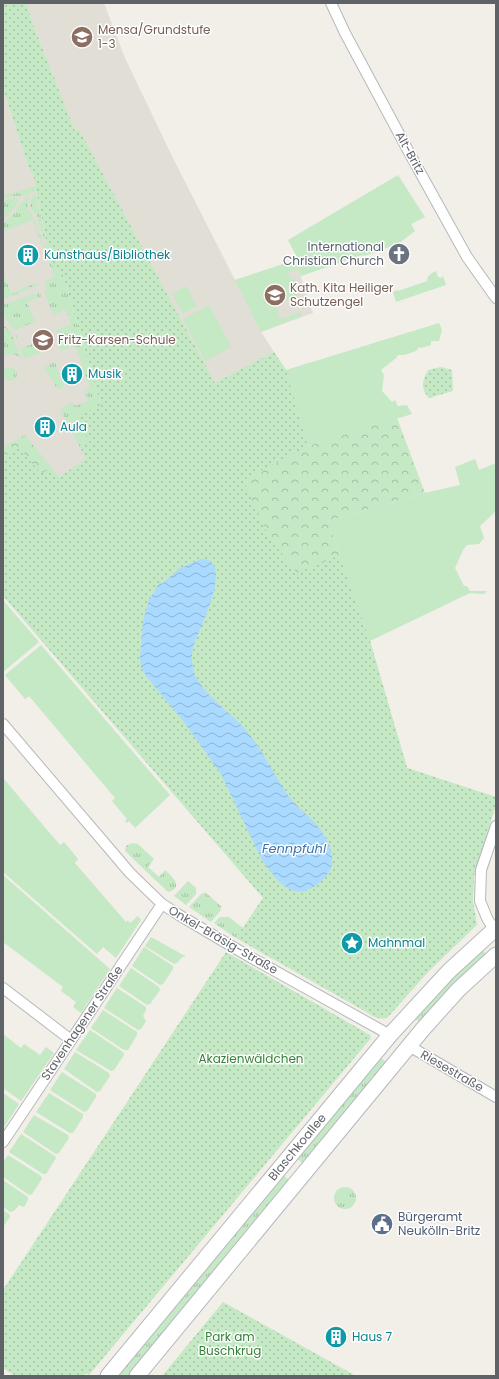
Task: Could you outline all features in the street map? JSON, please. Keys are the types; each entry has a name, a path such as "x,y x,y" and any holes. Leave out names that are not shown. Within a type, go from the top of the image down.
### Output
{"main road":[{"name":"Blaschkoallee","path":"108,1376 390,1035 450,971 495,929"},
{"name":"Blaschkoallee","path":"137,1376 409,1046 458,990 496,954"}],"street":[{"name":"Alt-Britz","path":"331,3 345,33 467,257 496,298"},
{"name":"Onkel-Bräsig-Straße","path":"3,724 130,873 162,904 250,957 390,1035"},
{"path":"495,929 487,918 480,901 481,870 496,826"},
{"name":"Stavenhagener Straße","path":"3,1142 162,904"},
{"path":"3,988 71,1040"},
{"name":"Riesestraße","path":"409,1046 496,1097"}],"shaded area":[{"path":"27,3 104,3 125,58 171,154 235,280 293,261 298,268 313,313 261,332 274,352 215,383 79,129 75,131 31,19"},
{"name":"Fritz-Karsen-Schule","path":"3,89 30,171 33,174 51,264 101,405 87,459 59,477 3,457"}],"green space":[{"path":"3,3 27,3 31,19 75,131 79,129 215,383 274,352 286,370 308,446 243,480 269,537 297,573 340,555 370,641 407,768 496,797 496,805 474,875 473,901 477,925 429,971 388,1017 375,1017 236,938 263,898 3,596 3,457 20,448 41,474 50,467 59,477 86,459 80,447 90,442 76,417 101,405 63,275 51,264 33,174 30,171 3,89"},
{"path":"398,175 425,217 411,224 415,231 398,244 364,256 363,255 301,276 298,269 288,272 291,279 294,278 299,295 275,303 280,319 300,312 302,316 261,332 235,280 298,259 288,240"},
{"path":"35,186 36,191 22,196 3,198 3,196"},
{"path":"36,194 51,264 63,275 101,405 90,442 80,447 60,410 72,402 75,406 88,401 85,391 90,388 75,346 61,351 59,346 62,345 57,330 71,324 66,310 53,315 44,290 47,289 44,281 54,277 43,246 46,244 36,215 31,209 30,204 33,195"},
{"path":"30,196 27,208 35,220 43,243 42,244 33,220 3,231 3,224 16,211 24,199"},
{"path":"17,198 19,200 14,209 3,219 3,201"},
{"path":"436,271 438,277 441,278 443,276 446,285 396,302 393,292 427,281 430,275"},
{"path":"3,272 11,293 37,283 38,286 3,299"},
{"path":"186,286 197,306 183,314 172,294"},
{"path":"40,292 41,297 27,302 35,322 14,330 4,315 3,305"},
{"path":"209,305 231,347 205,361 183,319"},
{"path":"10,307 17,327 13,328 6,308"},
{"path":"439,323 442,330 439,341 431,341 431,345 421,348 419,347 416,351 404,355 398,355 381,370 384,375 382,391 392,402 395,400 398,406 407,405 412,414 308,446 286,370"},
{"path":"3,325 11,332 21,358 16,355 3,339"},
{"path":"15,334 21,348 44,340 48,350 24,359"},
{"path":"4,339 16,355 3,355"},
{"path":"274,352 286,370 308,446 397,418 425,493 328,521 370,641 407,768 491,796 445,924 194,394"},
{"path":"55,362 64,386 58,390 44,367"},
{"path":"7,367 13,367 17,371 17,377 13,381 7,381 3,377 3,371"},
{"path":"441,367 452,370 453,391 429,398 423,388 424,377 428,370"},
{"path":"25,435 59,477 3,521 3,447"},
{"path":"475,459 479,470 496,463 496,513 495,512 480,526 484,538 479,544 467,545 463,550 455,568 464,586 467,586 470,591 487,591 484,594 470,593 370,641 328,521 425,493 460,485 455,467"},
{"path":"3,600 39,642 3,672"},
{"path":"41,645 170,795 135,828 129,821 127,823 125,821 127,819 112,801 115,798 29,696 25,699 5,675"},
{"path":"3,778 60,845 64,842 78,859 75,863 126,922 128,920 130,923 138,916 141,920 116,958 103,947 97,954 3,872"},
{"path":"132,843 138,844 154,859 148,867 159,877 165,870 174,879 176,885 173,890 168,892 125,851 126,846"},
{"path":"3,875 110,969 81,1013 73,1007 76,1002 61,991 63,987 3,942"},
{"path":"188,881 196,888 196,894 186,905 174,896"},
{"path":"205,892 222,907 211,922 189,907 202,893 203,894"},
{"path":"220,917 229,917 243,928 236,938 214,923"},
{"path":"151,937 185,957 182,957 177,963 174,964 145,946"},
{"path":"144,947 173,966 173,969 163,984 160,985 132,966"},
{"path":"481,948 487,955 421,1023 414,1018"},
{"name":"Akazienwäldchen","path":"226,952 370,1035 371,1038 89,1375 86,1373 83,1376 15,1376 3,1368 3,1290"},
{"path":"131,968 159,987 160,990 150,1004 147,1005 119,986"},
{"path":"117,988 146,1007 143,1016 146,1021 141,1029 138,1030 104,1008"},
{"path":"103,1010 137,1032 137,1035 128,1050 124,1050 91,1028"},
{"path":"90,1030 123,1052 124,1055 114,1070 111,1071 76,1050"},
{"path":"3,1034 21,1048 24,1044 40,1055 46,1047 54,1053 21,1101 3,1088"},
{"path":"75,1052 109,1073 110,1076 100,1091 97,1092 64,1069"},
{"path":"380,1057 387,1063 304,1164 296,1158"},
{"path":"62,1072 96,1094 96,1097 87,1111 84,1112 50,1090"},
{"path":"3,1093 19,1104 3,1129"},
{"path":"49,1093 83,1114 83,1117 73,1133 70,1133 36,1112"},
{"path":"34,1115 68,1135 69,1138 59,1153 56,1154 23,1132"},
{"path":"21,1134 55,1156 56,1158 46,1174 43,1174 9,1152"},
{"path":"8,1155 41,1176 42,1179 32,1194 29,1195 3,1177 3,1162"},
{"path":"283,1175 290,1181 129,1376 116,1376"},
{"path":"3,1180 28,1197 24,1207 19,1205 14,1211 10,1212 3,1207"},
{"path":"345,1187 353,1190 356,1198 353,1206 345,1209 337,1206 334,1198 337,1190"},
{"path":"3,1210 9,1214 10,1217 3,1227"},
{"name":"Park am Buschkrug","path":"223,1302 356,1376 162,1376"}],"water":[{"name":"Fennpfuhl","path":"201,559 211,562 216,571 212,598 193,648 192,662 195,675 204,689 244,728 262,752 292,801 315,823 325,836 331,852 332,865 322,881 304,891 298,892 282,884 267,867 261,858 221,774 184,722 146,676 141,667 140,657 143,621 149,600 160,582 162,584 180,568"}],"place":[{"name":"Mensa/Grundstufe 1-3","path":"82,37"},
{"name":"International Christian Church","path":"399,254"},
{"name":"Kunsthaus/Bibliothek","path":"28,255"},
{"name":"Kath. Kita Heiliger Schutzengel","path":"275,295"},
{"name":"Fritz-Karsen-Schule","path":"43,340"},
{"name":"Musik","path":"72,374"},
{"name":"Aula","path":"45,427"},
{"name":"Mahnmal","path":"352,943"},
{"name":"Bürgeramt Neukölln-Britz","path":"382,1224"},
{"name":"Haus 7","path":"336,1337"}]}
